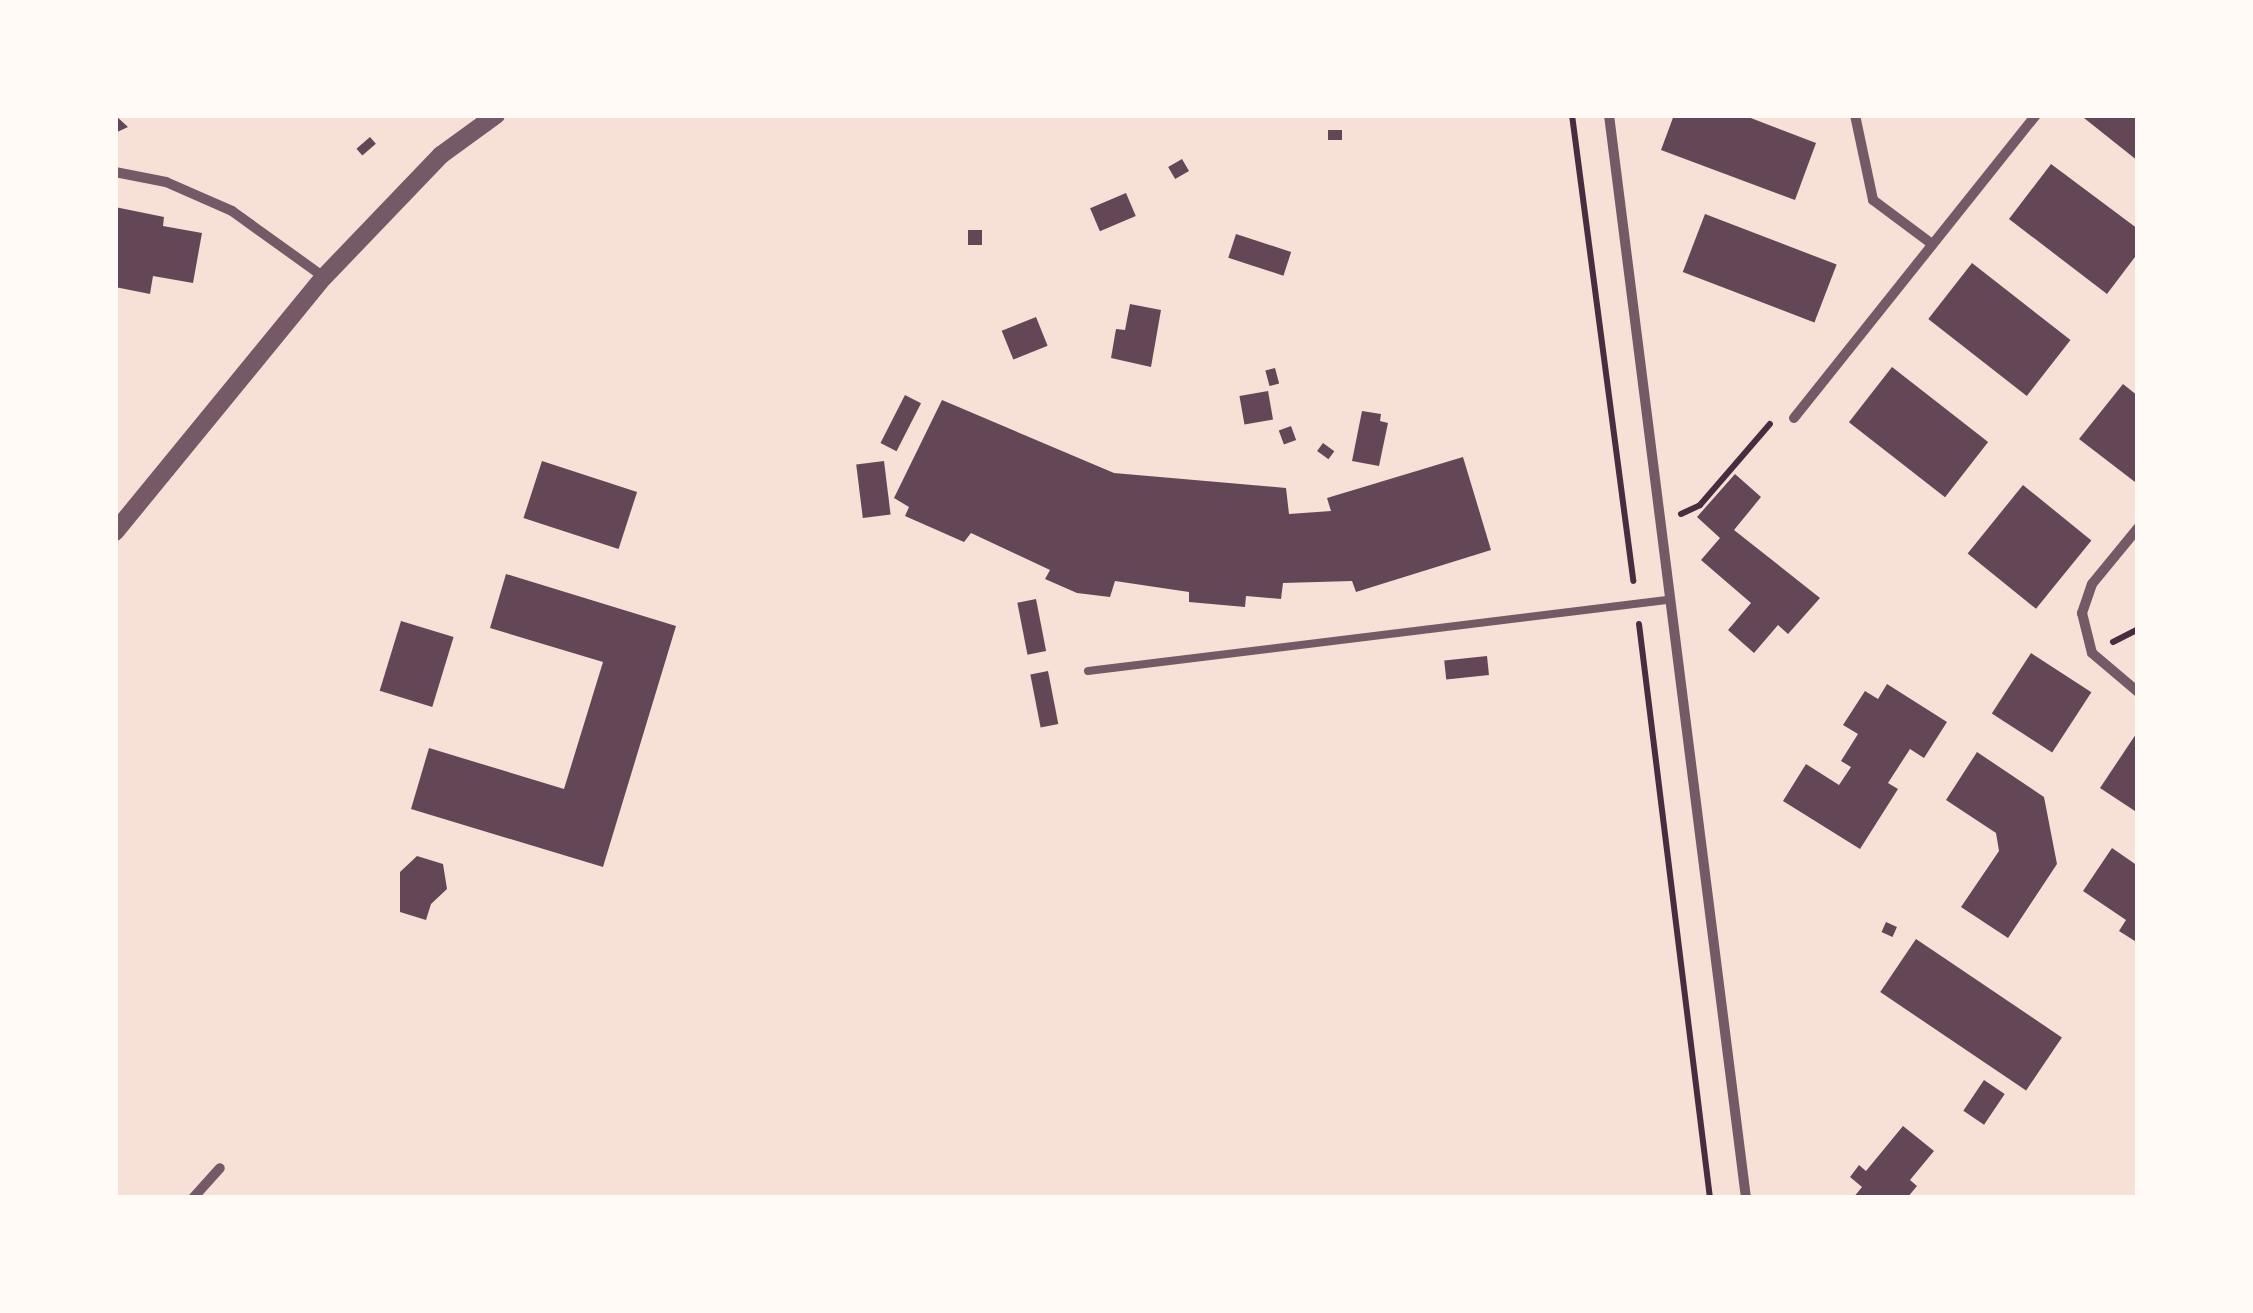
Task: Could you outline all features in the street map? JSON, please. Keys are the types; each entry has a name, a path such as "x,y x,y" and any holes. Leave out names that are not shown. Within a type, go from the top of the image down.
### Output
{"street":[{"path":"115,532 324,277 441,155 496,115"},
{"path":"1609,115 1667,600 1746,1198"},
{"path":"1855,115 1873,200 1932,244"},
{"path":"1794,418 2036,115"},
{"path":"115,172 166,182 232,211 324,277"},
{"path":"2138,528 2092,584 2082,613 2092,653 2138,692"},
{"path":"193,1198 220,1168"}],"lane":[{"path":"1088,671 1667,600"}],"path":[{"path":"1572,115 1710,1198"},
{"path":"1658,525 1700,505 1780,413 1794,418"}],"building":[{"path":"115,115 128,127 115,133"},
{"path":"1674,115 1743,115 1816,143 1795,200 1661,150"},
{"path":"2138,115 2138,161 2084,118"},
{"path":"1328,130 1342,130 1342,140 1328,140"},
{"path":"370,137 376,144 362,156 356,149"},
{"path":"1182,159 1189,171 1175,179 1168,167"},
{"path":"2051,164 2138,229 2138,253 2107,294 2009,219"},
{"path":"1126,193 1136,216 1100,231 1090,208"},
{"path":"115,207 164,217 163,226 202,233 193,283 153,276 150,294 115,287"},
{"path":"1705,214 1837,265 1814,322 1683,272"},
{"path":"968,230 982,230 982,245 968,245"},
{"path":"1236,234 1291,252 1283,276 1228,258"},
{"path":"1972,263 2071,340 2027,396 1928,319"},
{"path":"1130,304 1161,310 1151,367 1111,358 1116,329 1125,330"},
{"path":"1036,317 1048,346 1013,360 1002,331"},
{"path":"1892,367 1988,442 1945,497 1849,422"},
{"path":"1275,368 1279,383 1269,386 1265,371"},
{"path":"2123,384 2138,396 2135,482 2079,439"},
{"path":"1268,391 1273,420 1244,425 1239,396"},
{"path":"905,395 921,403 897,451 880,443"},
{"path":"942,400 1114,473 1286,488 1289,514 1331,511 1327,498 1463,457 1491,550 1356,592 1352,581 1283,583 1281,599 1246,596 1245,607 1189,602 1189,592 1115,581 1110,597 1077,593 1045,579 1050,570 971,533 964,542 905,516 909,507 894,498"},
{"path":"1362,411 1381,414 1380,421 1388,423 1379,466 1352,461"},
{"path":"1291,426 1296,440 1284,445 1279,430"},
{"path":"1323,443 1334,451 1328,459 1317,451"},
{"path":"542,461 637,492 619,549 523,518"},
{"path":"884,461 891,515 863,518 856,464"},
{"path":"1735,474 1761,497 1734,530 1820,598 1788,634 1778,625 1754,653 1728,630 1751,603 1701,560 1720,538 1697,517"},
{"path":"2023,485 2091,540 2036,609 1968,553"},
{"path":"506,574 676,626 603,867 411,809 429,748 564,789 603,662 490,628"},
{"path":"1036,599 1046,651 1027,655 1017,603"},
{"path":"401,621 454,637 432,707 380,691"},
{"path":"2031,653 2091,692 2052,753 1992,713"},
{"path":"1487,656 1489,675 1446,679 1444,660"},
{"path":"1048,671 1058,724 1041,727 1030,674"},
{"path":"1887,684 1947,722 1924,758 1910,749 1888,783 1898,789 1860,849 1783,801 1806,764 1839,785 1851,767 1841,761 1858,734 1843,725 1865,691 1878,699"},
{"path":"2138,731 2138,813 2100,788"},
{"path":"1977,752 2044,797 2057,864 2008,938 1961,907 1999,851 1996,833 1946,800"},
{"path":"2112,848 2138,866 2138,943 2119,931 2126,920 2083,891"},
{"path":"417,856 443,864 447,889 431,904 426,920 400,912 400,872"},
{"path":"1886,922 1897,927 1892,937 1882,932"},
{"path":"1916,939 2062,1037 2026,1090 1880,992"},
{"path":"1984,1080 2005,1094 1984,1125 1963,1111"},
{"path":"1903,1126 1934,1151 1910,1180 1917,1186 1907,1198 1853,1198 1862,1187 1850,1177 1859,1165 1866,1171"}]}
